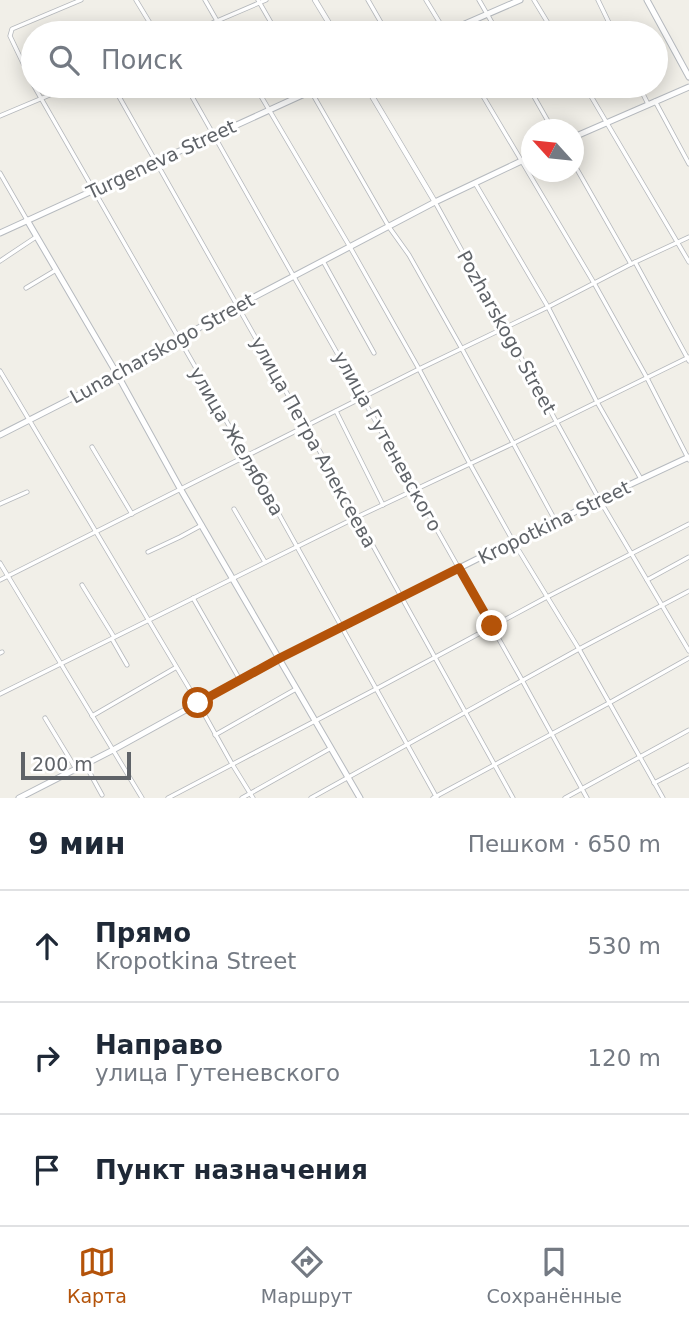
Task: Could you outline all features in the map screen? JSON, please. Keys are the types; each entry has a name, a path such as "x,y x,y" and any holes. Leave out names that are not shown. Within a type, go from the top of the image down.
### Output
{"main road":[{"path":"472,21 520,0"},
{"path":"647,0 658,21"},
{"path":"668,38 689,77"},
{"path":"668,96 689,87"},
{"name":"Turgeneva Street","path":"0,233 291,98"},
{"path":"584,132 662,98"},
{"name":"Lunacharskogo Street","path":"0,435 117,374 237,306 521,160"},
{"path":"27,220 360,798"},
{"name":"Kropotkina Street","path":"19,798 113,750 280,658 513,541 689,458"}],"street":[{"name":"улица Желябова","path":"31,21 81,0"},
{"path":"136,0 149,21"},
{"path":"205,0 217,21 266,0"},
{"path":"315,0 328,21"},
{"path":"368,0 380,21"},
{"path":"426,0 438,21"},
{"path":"479,0 491,21"},
{"path":"534,0 547,21"},
{"path":"598,0 608,21"},
{"path":"259,1 270,21"},
{"name":"улица Желябова","path":"21,25 12,29 10,36 21,58"},
{"name":"улица Желябова","path":"41,98 247,457 435,797"},
{"path":"0,116 41,98"},
{"name":"улица Петра Алексеева","path":"120,98 513,798"},
{"name":"улица Гутеневского","path":"193,98 523,680 587,798"},
{"path":"262,98 350,247 513,541 579,649 663,798"},
{"path":"315,98 462,349 556,522"},
{"name":"Pozharskogo Street","path":"373,98 435,202 599,499 689,651"},
{"path":"484,98 521,160"},
{"path":"535,98 548,119"},
{"path":"592,98 689,262"},
{"path":"645,98 648,104"},
{"path":"655,101 689,164"},
{"path":"0,173 27,220"},
{"path":"534,182 594,283 689,458"},
{"path":"0,694 357,517 688,358 584,182"},
{"path":"475,183 548,307 641,479"},
{"path":"0,261 37,237"},
{"path":"0,580 419,369 689,237"},
{"path":"323,261 374,353"},
{"path":"26,288 56,270"},
{"path":"0,371 252,796"},
{"path":"336,411 383,505"},
{"path":"92,447 132,514"},
{"path":"0,503 27,492"},
{"path":"234,509 265,562"},
{"path":"168,798 689,524"},
{"path":"148,552 202,525"},
{"path":"647,580 689,557"},
{"path":"0,564 142,798"},
{"path":"82,585 127,664"},
{"path":"311,798 689,591"},
{"path":"193,598 240,680"},
{"path":"435,797 689,658"},
{"path":"92,716 176,668"},
{"path":"215,735 297,688"},
{"path":"45,718 76,769"},
{"path":"565,798 689,730"},
{"path":"242,798 252,796 331,748"},
{"path":"85,764 102,795"},
{"path":"654,783 689,765"}],"route":[{"path":"198,703 280,658 459,568 492,626"}]}
